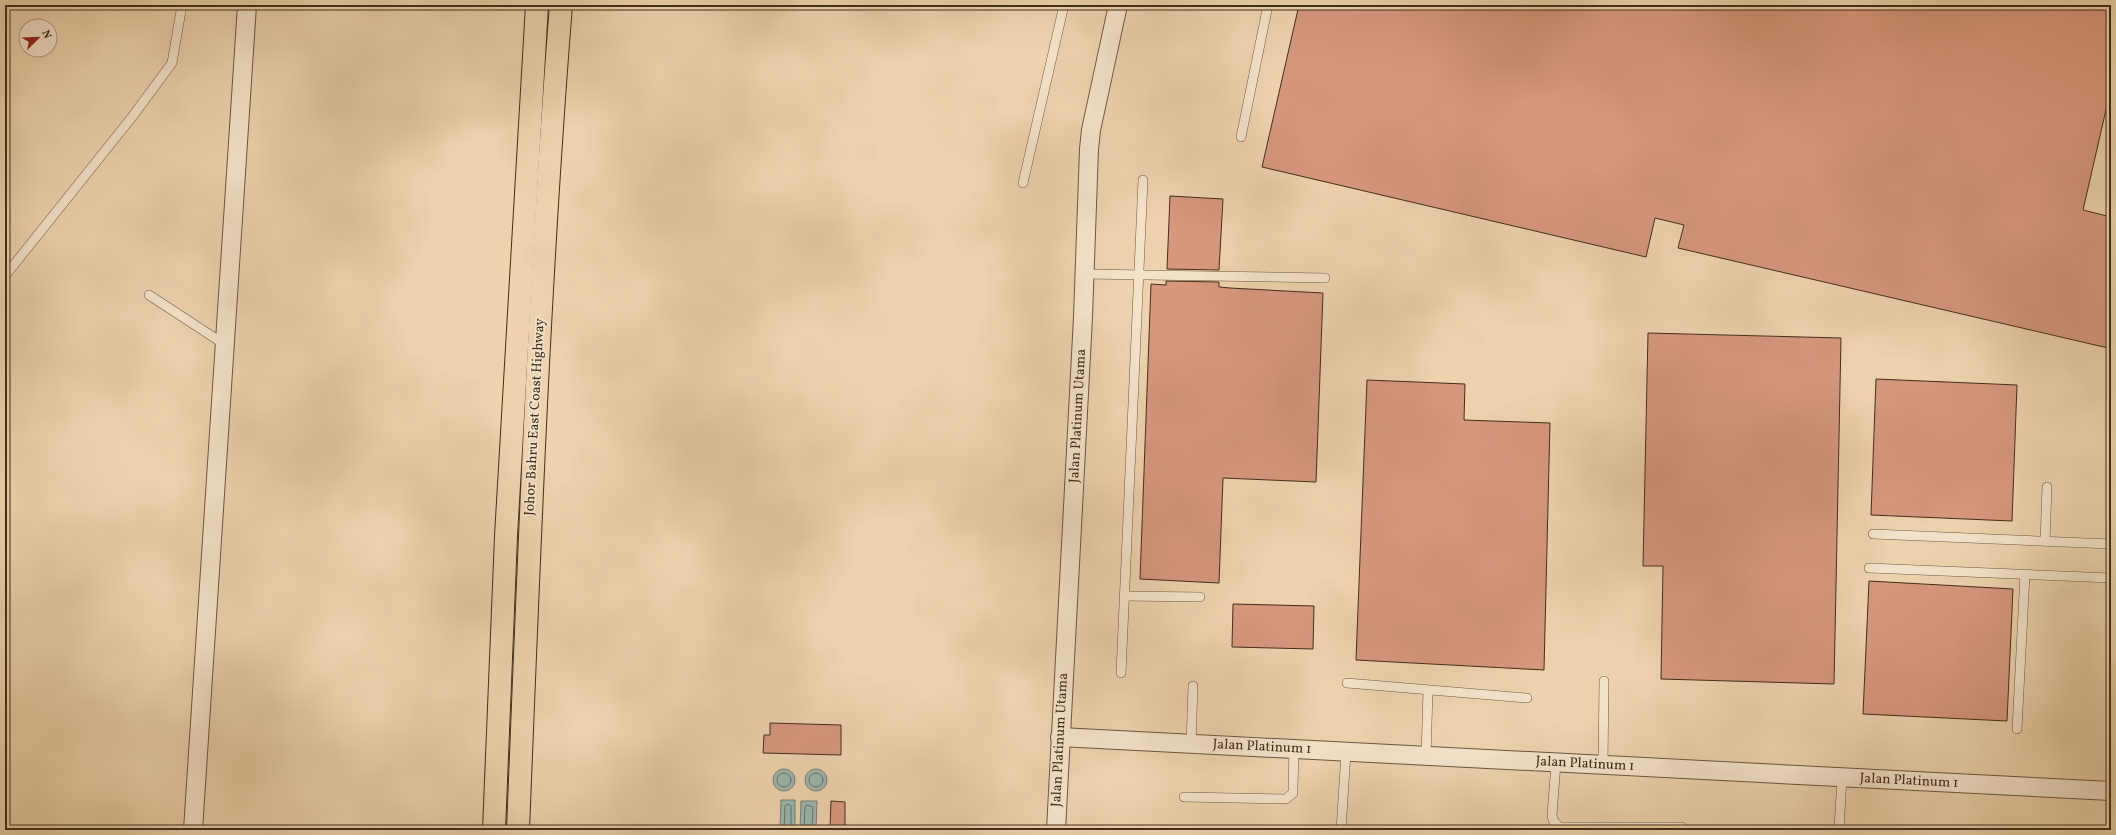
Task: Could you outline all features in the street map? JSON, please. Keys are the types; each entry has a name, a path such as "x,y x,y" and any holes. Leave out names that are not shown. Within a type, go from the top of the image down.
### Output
{"highway":[{"name":"Johor Bahru East Coast Highway","path":"494,830 506,536 537,5"},
{"name":"Johor Bahru East Coast Highway","path":"518,830 535,403 548,172 561,5"}],"street":[{"path":"193,830 247,5"},
{"name":"Jalan Platinum Utama","path":"1056,830 1085,274 1089,142 1118,5"},
{"name":"Jalan Platinum 1","path":"1060,737 2111,791"}],"lane":[{"path":"5,276 132,117 172,63 182,5"},
{"path":"1023,183 1064,5"},
{"path":"1241,137 1268,5"},
{"path":"1121,673 1143,180"},
{"path":"1085,274 1325,278"},
{"path":"149,295 224,344"},
{"path":"2045,542 2047,487"},
{"path":"1872,534 2111,544"},
{"path":"1869,568 2111,578"},
{"path":"2017,729 2025,574"},
{"path":"1124,596 1200,597"},
{"path":"1603,765 1604,681"},
{"path":"1347,683 1428,691 1527,698"},
{"path":"1191,744 1193,686"},
{"path":"1426,756 1428,691"},
{"path":"1184,798 1286,800 1293,793 1294,789 1294,749"},
{"path":"1341,830 1346,752"},
{"path":"1556,762 1552,815 1553,820 1559,826 1682,827 1685,830"},
{"path":"1839,830 1842,777"}],"water":[{"path":"784,769 792,772 795,780 792,788 784,791 776,788 773,780 776,772"},
{"path":"816,769 824,772 827,780 824,788 816,791 808,788 805,780 808,772"},
{"path":"781,800 795,800 795,830 780,830"},
{"path":"801,801 817,801 816,830 800,830"}],"building":[{"path":"1299,5 2111,5 2111,88 2083,210 2111,217 2111,334 2108,348 1678,248 1684,225 1655,218 1646,257 1262,167"},
{"path":"1170,196 1223,199 1219,270 1167,269"},
{"path":"1166,281 1219,282 1219,287 1323,293 1316,482 1223,478 1219,583 1140,579 1151,284 1166,285"},
{"path":"1648,333 1841,338 1834,684 1661,679 1663,566 1643,566"},
{"path":"1876,379 2017,385 2012,521 1871,515"},
{"path":"1367,380 1465,384 1464,420 1550,423 1544,670 1356,660"},
{"path":"1869,581 2013,589 2007,721 1863,714"},
{"path":"1233,604 1314,606 1313,649 1232,647"},
{"path":"770,723 841,725 841,755 763,753 764,735 770,735"},
{"path":"831,801 845,802 845,828 830,827"}]}
